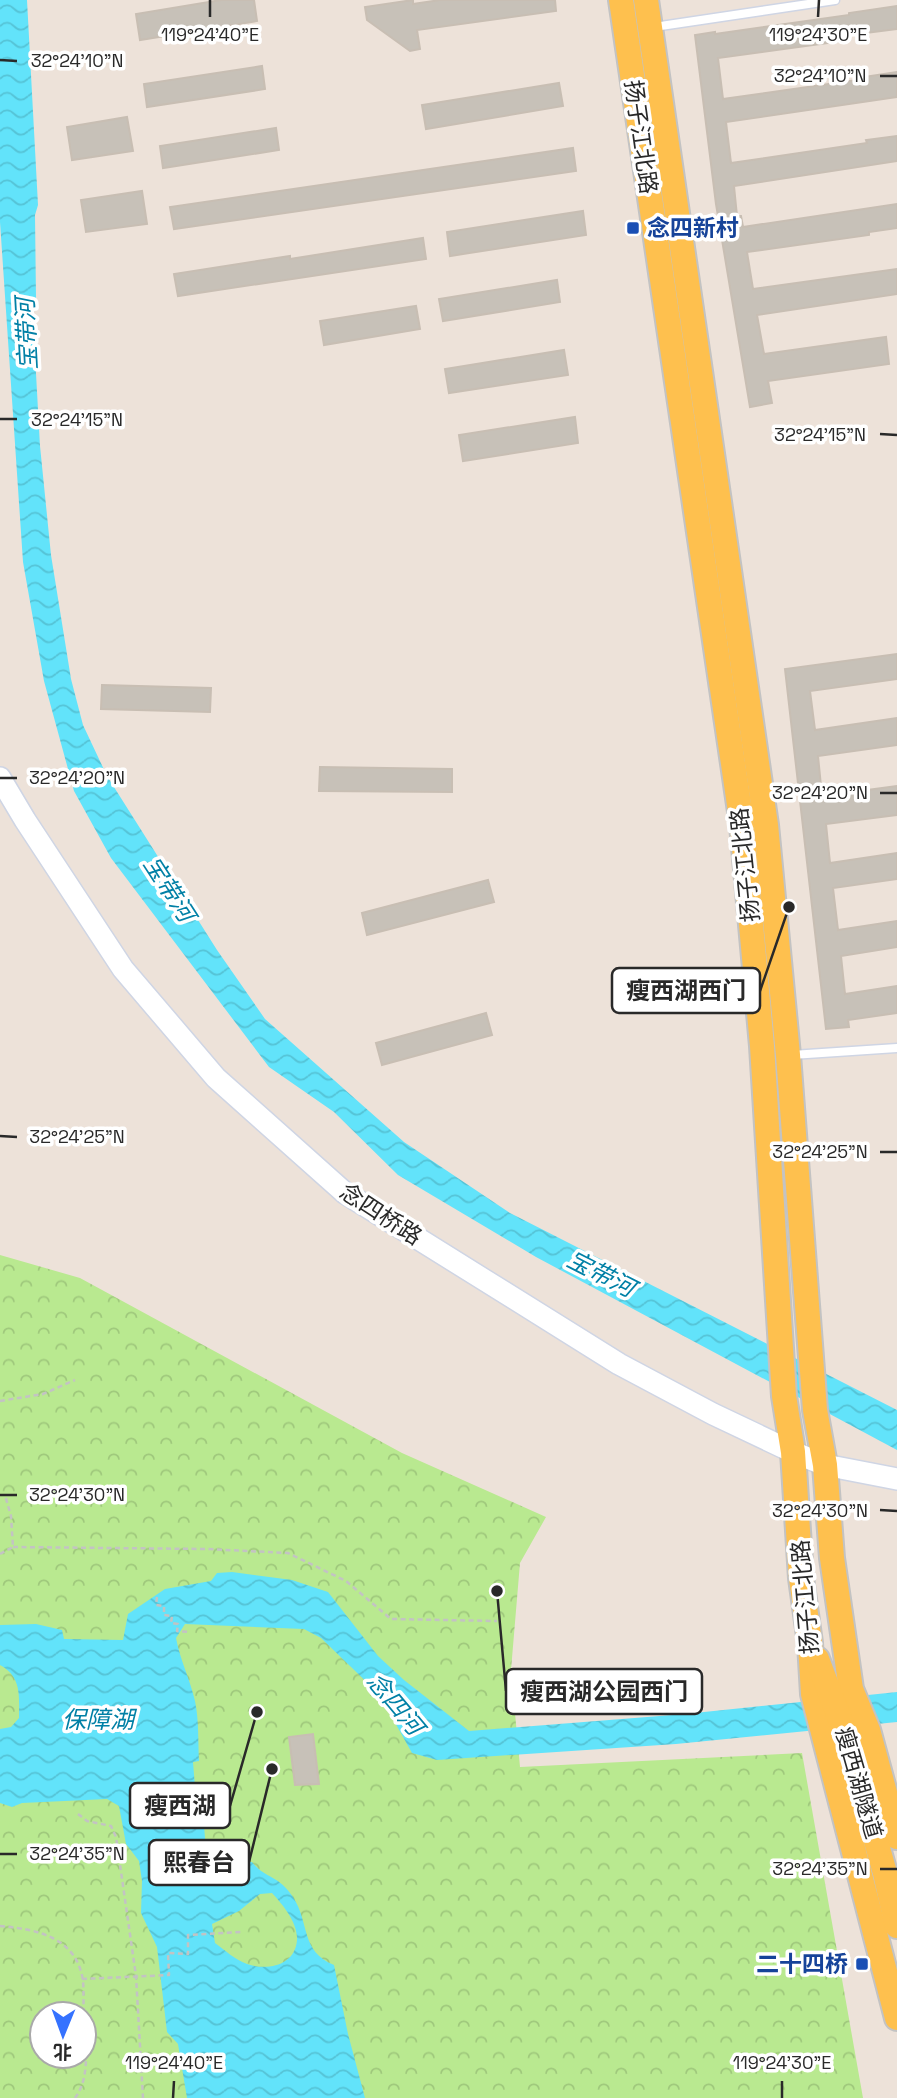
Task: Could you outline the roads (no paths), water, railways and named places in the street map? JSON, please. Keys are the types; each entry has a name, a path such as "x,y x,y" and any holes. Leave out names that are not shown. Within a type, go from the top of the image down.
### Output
{"main road":[{"name":"扬子江北路","path":"621,0 742,825 762,1045 784,1396 793,1452 801,1578 810,1643 832,1691 846,1735 897,2018"},
{"name":"扬子江北路","path":"646,0 766,825 788,1055 815,1410 825,1465 832,1558 832,1691 846,1735 897,1837"},
{"name":"瘦西湖隧道","path":"846,1735 897,1926"}],"street":[{"name":"念四桥路","path":"0,778 32,831 132,979 216,1078 345,1193 619,1364 713,1414 825,1465 895,1479"}],"lane":[{"path":"650,28 835,0"},
{"path":"788,1055 897,1048"}],"water":[{"name":"宝带河","path":"0,0 27,0 38,205 35,215 36,298 33,319 40,446 51,555 71,679 83,725 107,776 217,950 265,1019 404,1142 510,1213 897,1410 897,1450 536,1257 398,1175 334,1112 269,1067 111,858 74,791 44,681 23,562 0,222"},
{"path":"232,1572 292,1580 328,1592 378,1656 469,1731 685,1714 897,1692 897,1722 676,1744 437,1760 412,1753 379,1694 321,1638 304,1629 185,1624 176,1638 196,1708 199,1761 193,1762 195,1787 201,1788 207,1863 252,1862 282,1884 293,1897 311,1944 323,1959 334,1965 365,2098 187,2098 178,2044 167,2032 157,1947 141,1913 142,1881 139,1861 126,1844 119,1806 107,1799 22,1803 12,1807 0,1803 0,1729 11,1727 19,1718 19,1702 16,1681 0,1665 0,1625 36,1624 62,1630 64,1639 123,1640 128,1614 165,1589 211,1581 217,1573","holes":["272,1893 289,1915 297,1934 295,1949 286,1961 263,1967 247,1964 215,1943 212,1924 239,1911 260,1894"]}],"place":[{"name":"念四新村","path":"633,228"},
{"name":"瘦西湖西门","path":"789,907"},
{"name":"瘦西湖公园西门","path":"497,1591"},
{"name":"瘦西湖","path":"257,1712"},
{"name":"熙春台","path":"272,1769"},
{"name":"二十四桥","path":"862,1964"}],"water label":[{"name":"念四河","path":"395,1704"},
{"name":"保障湖","path":"98,1720"}]}
